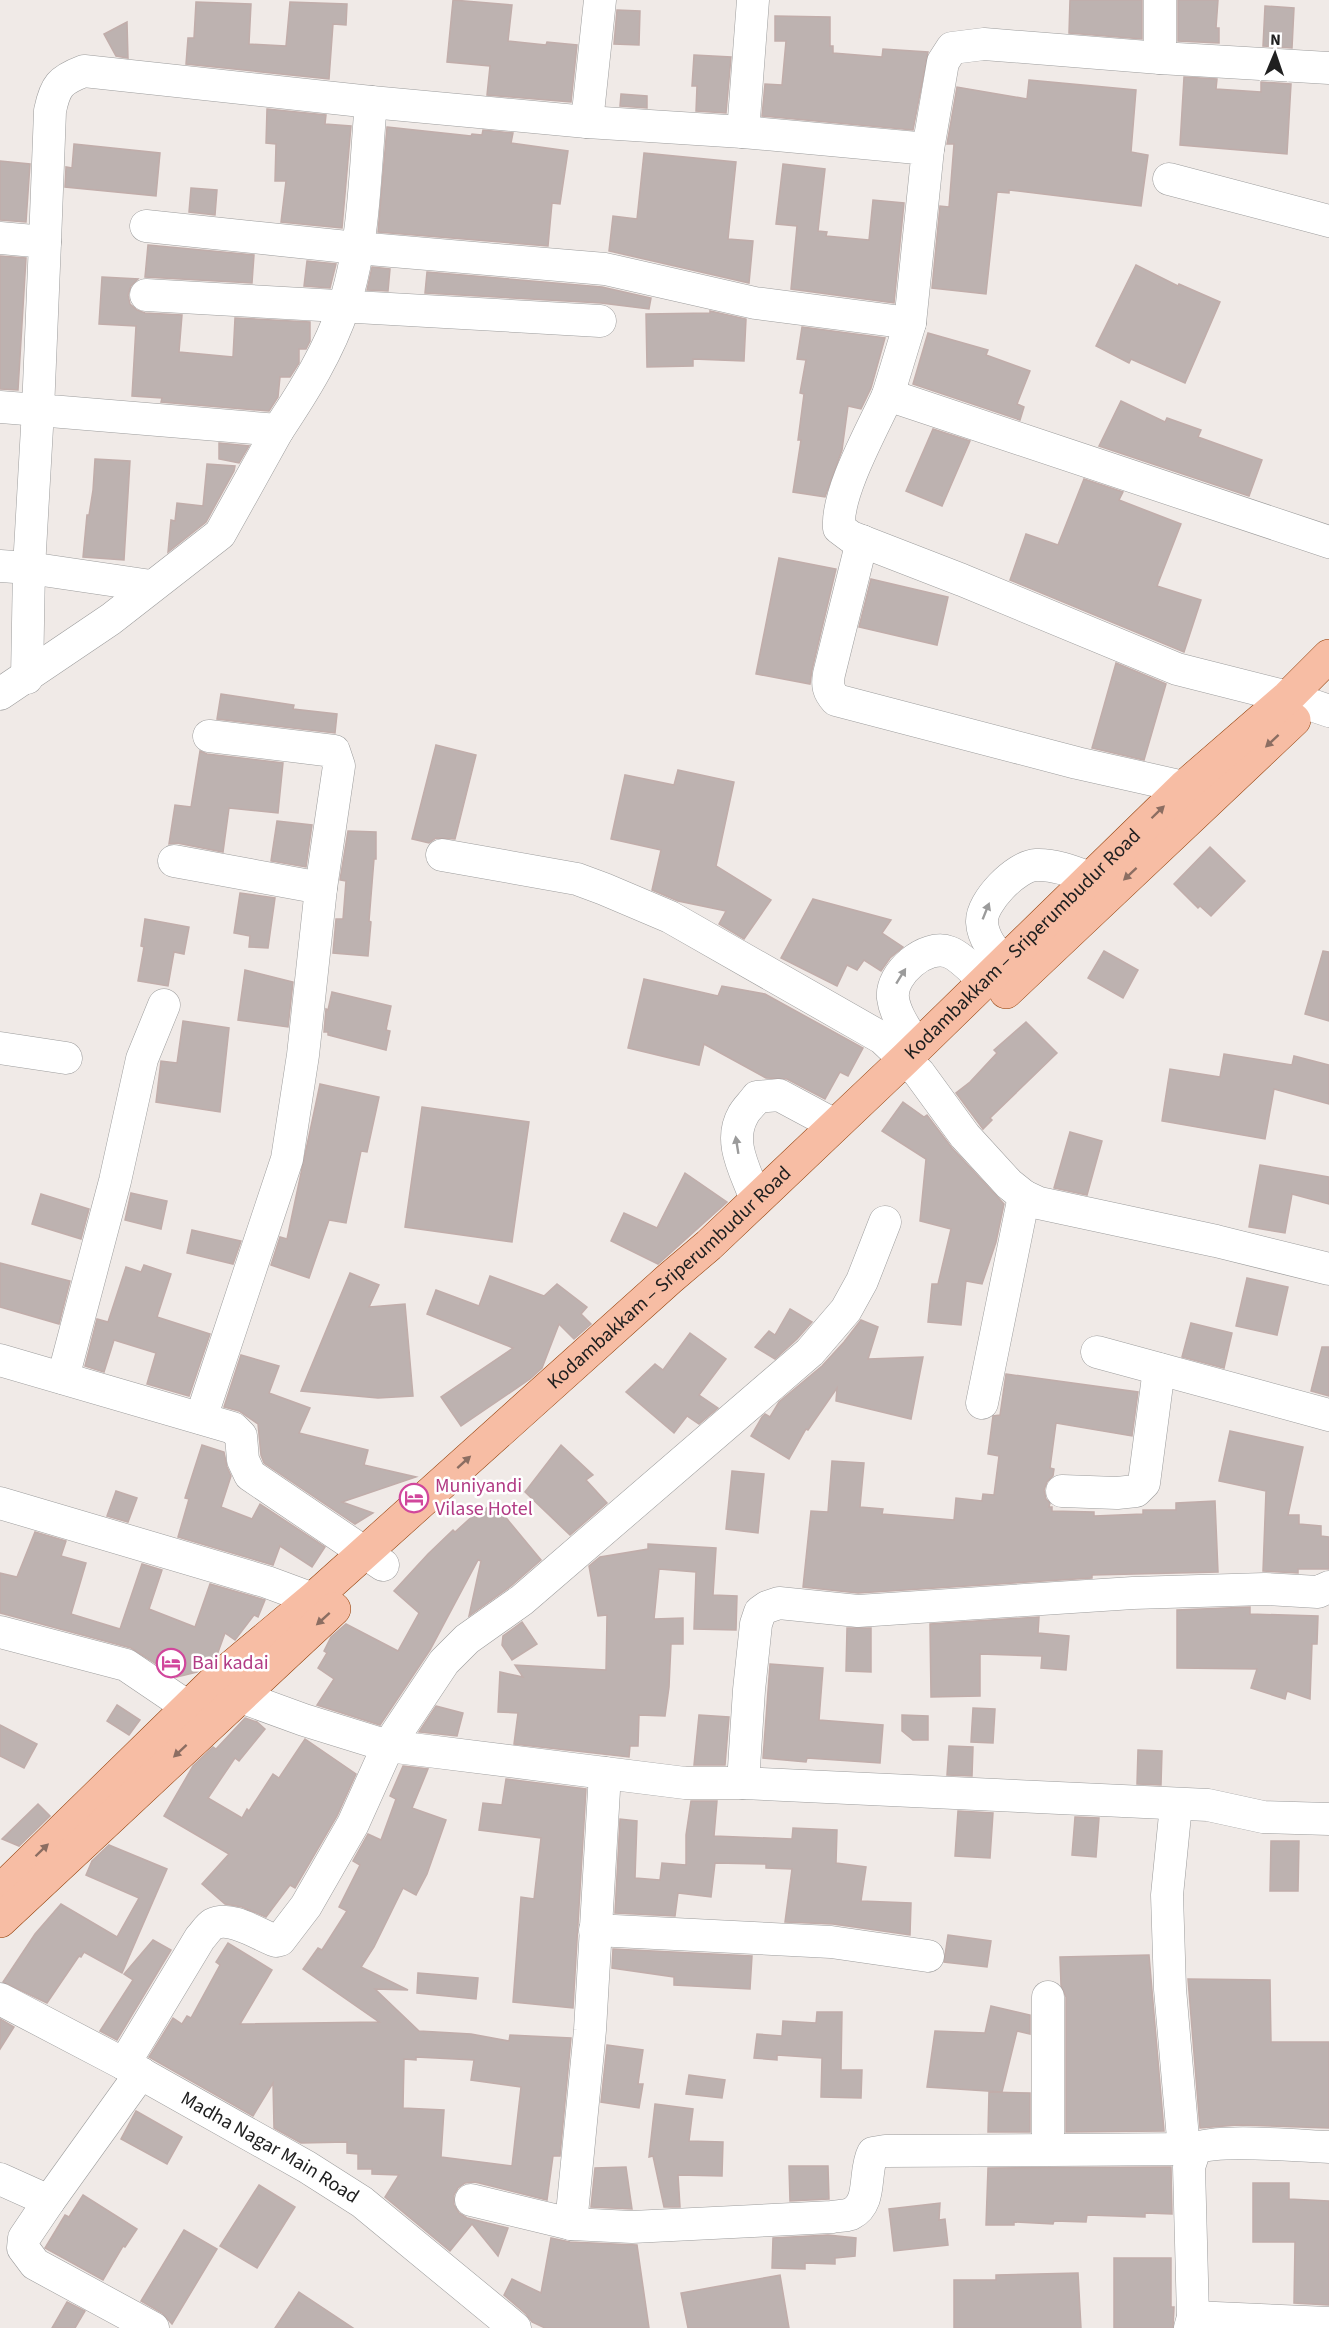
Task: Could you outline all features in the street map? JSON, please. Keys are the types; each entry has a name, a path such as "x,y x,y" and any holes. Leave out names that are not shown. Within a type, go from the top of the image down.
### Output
{"main road":[{"name":"Kodambakkam – Sriperumbudur Road","path":"0,1921 313,1599 373,1559 669,1279 710,1245 835,1125 914,1060 1314,699 1329,656"},
{"name":"Kodambakkam – Sriperumbudur Road","path":"227,1688 791,1194 994,972 1184,787 1314,699"},
{"name":"Kodambakkam – Sriperumbudur Road","path":"0,1891 197,1717"}],"street":[{"path":"587,122 600,0"},
{"path":"743,132 753,0"},
{"path":"1160,0 1160,58"},
{"path":"1314,699 1177,669 962,580 851,537 839,528 838,515 842,497 888,395 910,323 928,149 943,62 952,48 984,44 1329,68"},
{"path":"27,678 15,567 38,410 50,111 53,95 60,84 69,77 84,72 587,122 743,132 928,149"},
{"path":"0,694 27,678 111,619 220,534 278,430 317,371 344,306 357,248 371,102"},
{"path":"1169,179 1329,221"},
{"path":"146,226 357,248 605,269 755,303 910,323"},
{"path":"0,238 45,242"},
{"path":"147,295 600,321"},
{"path":"888,395 1329,542"},
{"path":"0,407 278,430"},
{"path":"862,541 827,685 836,700 1077,763 1184,787"},
{"path":"15,567 151,586"},
{"path":"201,1418 287,1159 303,1055 321,888 339,766 334,751 209,736"},
{"path":"442,855 577,879 670,917 882,1038 914,1060"},
{"path":"174,861 321,888"},
{"path":"994,972 982,921 986,907 1006,882 1035,865 1070,871 1090,878"},
{"path":"994,972 948,951 935,950 924,953 902,972 892,996 914,1060 965,1136 1009,1184 1024,1196 1039,1203 1216,1241 1329,1269"},
{"path":"63,1378 115,1181 142,1059 164,1005"},
{"path":"0,1048 66,1058"},
{"path":"756,1200 739,1156 735,1136 742,1116 758,1097 779,1095 835,1125"},
{"path":"982,1402 1024,1196"},
{"path":"153,2328 34,2264 23,2248 24,2238 133,2069 200,1938 211,1925 221,1921 236,1924 276,1941 285,1935 306,1906 353,1824 388,1746 444,1662 467,1639 522,1600 810,1352 846,1310 862,1281 885,1222"},
{"path":"1097,1352 1329,1416"},
{"path":"0,1360 233,1428 241,1436 243,1460 250,1475 373,1559"},
{"path":"1062,1491 1117,1493 1136,1491 1144,1483 1159,1370"},
{"path":"0,1503 267,1582 313,1599"},
{"path":"743,1784 756,1624 760,1612 767,1607 779,1603 858,1611 1133,1593 1266,1589 1318,1592 1329,1587"},
{"path":"0,1632 126,1665 197,1717"},
{"path":"227,1688 304,1720 388,1746 685,1783 1208,1805 1263,1817 1329,1819"},
{"path":"572,2224 590,2030 605,1773"},
{"path":"1176,1805 1167,1895 1170,1989 1190,2150 1192,2322 1329,2323"},
{"path":"595,1930 831,1942 928,1956"},
{"path":"1048,1997 1048,2149"},
{"name":"Madha Nagar Main Road","path":"0,2000 133,2069 307,2167 362,2202 515,2328"},
{"path":"471,2200 572,2224 632,2227 832,2217 850,2214 861,2205 865,2195 869,2161 873,2153 885,2151 1190,2150 1207,2144 1329,2146"},
{"path":"0,2179 49,2202"}],"building":[{"path":"453,0 512,5 508,41 577,45 571,102 487,95 490,66 447,62"},
{"path":"1070,0 1142,0 1142,39 1069,33"},
{"path":"1178,0 1218,0 1216,28 1219,28 1219,43 1178,41"},
{"path":"196,2 251,4 249,44 286,46 290,2 347,4 346,25 333,24 329,79 186,64 188,38 194,38"},
{"path":"1265,6 1294,8 1292,48 1263,46"},
{"path":"617,10 640,11 639,45 614,44"},
{"path":"775,16 830,17 830,46 833,46 833,53 882,57 883,49 928,52 913,130 762,116 765,84 782,85 786,41 775,41"},
{"path":"127,22 128,58 116,56 104,34"},
{"path":"694,55 731,57 726,113 696,111 697,86 692,86"},
{"path":"1184,77 1217,79 1216,89 1261,92 1261,82 1291,84 1287,154 1180,145"},
{"path":"1029,80 1136,90 1131,152 1148,155 1141,206 1009,190 1009,193 997,192 986,294 932,288 940,206 949,207 954,144 947,144 957,87 1027,99"},
{"path":"621,94 647,96 647,108 620,106"},
{"path":"267,109 326,115 325,124 351,126 342,228 281,222 286,181 275,181 276,144 266,143"},
{"path":"387,127 471,136 472,134 482,135 483,130 513,133 511,143 568,151 560,204 552,203 548,246 378,232"},
{"path":"74,144 160,153 156,196 65,187 66,167 72,168"},
{"path":"644,153 736,162 728,239 753,241 749,283 609,251 613,216 637,219"},
{"path":"0,161 30,164 26,222 0,220"},
{"path":"783,164 825,169 818,231 827,232 826,236 869,240 873,200 904,203 894,303 791,289 797,226 776,224"},
{"path":"191,188 217,190 215,215 189,212"},
{"path":"148,245 254,255 252,283 145,277"},
{"path":"0,256 26,258 18,390 0,389"},
{"path":"307,261 336,264 330,288 304,286"},
{"path":"1136,265 1178,286 1179,284 1220,302 1185,383 1131,359 1129,363 1096,346"},
{"path":"372,267 390,269 388,291 367,290"},
{"path":"427,272 602,287 651,298 649,309 601,303 425,293"},
{"path":"102,277 138,279 131,286 128,295 130,304 137,310 145,313 182,315 179,352 233,357 235,318 310,322 310,341 306,349 299,349 299,363 290,377 280,377 278,397 269,411 161,402 162,398 132,396 136,326 99,324"},
{"path":"710,311 746,319 744,361 693,359 693,366 647,367 646,314 710,313"},
{"path":"802,327 885,338 871,388 861,409 848,406 842,450 825,497 793,492 801,440 798,440 804,394 800,393 806,360 797,359"},
{"path":"928,333 988,350 986,355 1030,371 1017,404 1024,407 1020,420 913,384"},
{"path":"1121,401 1165,422 1167,418 1201,430 1198,437 1262,460 1249,496 1099,446"},
{"path":"933,429 970,441 942,506 906,491"},
{"path":"219,443 249,446 239,463 219,459"},
{"path":"95,459 130,461 124,560 83,557"},
{"path":"207,464 235,466 206,522 168,552 171,520 175,521 177,503 203,506"},
{"path":"1084,479 1123,492 1119,500 1181,524 1157,586 1201,600 1184,652 1010,580 1026,534 1058,545"},
{"path":"779,558 836,569 810,684 756,674"},
{"path":"871,579 948,597 937,645 859,627"},
{"path":"1116,663 1166,684 1144,760 1092,748"},
{"path":"221,694 294,705 293,709 337,714 335,733 217,719"},
{"path":"436,745 476,755 455,839 436,838 429,843 412,839"},
{"path":"200,751 207,754 283,763 278,813 229,808 223,852 177,843 169,844 175,805 191,807"},
{"path":"678,770 734,782 716,866 771,900 744,939 719,924 726,911 678,901 652,890 661,850 611,839 625,775 674,785"},
{"path":"277,821 312,825 306,867 271,861"},
{"path":"348,831 376,832 368,956 333,953 336,919 343,919 346,881 340,880"},
{"path":"1210,847 1245,881 1211,916 1200,906 1198,908 1174,884"},
{"path":"240,893 275,898 268,948 249,947 250,936 234,933"},
{"path":"813,899 891,920 882,933 903,947 890,958 881,971 864,960 857,970 847,965 837,986 781,958"},
{"path":"145,919 189,927 184,954 174,952 168,986 138,981 144,947 141,946"},
{"path":"1104,951 1138,970 1123,998 1088,978"},
{"path":"1323,951 1329,952 1329,1021 1305,1014"},
{"path":"245,970 293,982 288,1027 238,1020"},
{"path":"644,979 718,996 722,986 765,994 863,1048 848,1076 840,1072 825,1099 787,1079 766,1078 704,1044 699,1065 628,1048"},
{"path":"332,992 391,1006 386,1030 390,1031 386,1050 324,1032 326,1009 328,1010"},
{"path":"183,1021 229,1028 220,1112 156,1102 161,1061 177,1063"},
{"path":"1026,1022 1057,1053 990,1118 992,1120 983,1129 956,1093 970,1082 997,1053 994,1050"},
{"path":"1224,1054 1292,1065 1294,1056 1329,1065 1329,1104 1274,1089 1265,1139 1162,1121 1170,1069 1220,1077"},
{"path":"320,1084 379,1097 367,1152 361,1151 346,1223 329,1220 309,1278 271,1265 280,1237 287,1239"},
{"path":"903,1102 924,1117 927,1115 952,1148 1004,1204 996,1242 982,1284 966,1281 961,1325 928,1322 932,1284 938,1284 951,1229 920,1221 926,1159 882,1131"},
{"path":"422,1107 529,1122 512,1242 405,1227"},
{"path":"1070,1132 1102,1141 1087,1195 1054,1188"},
{"path":"1260,1165 1329,1177 1329,1204 1292,1194 1285,1233 1249,1227"},
{"path":"685,1173 727,1202 658,1264 611,1241 624,1213 657,1228"},
{"path":"131,1193 167,1201 161,1229 125,1220"},
{"path":"41,1194 89,1209 81,1239 32,1224"},
{"path":"192,1230 241,1241 233,1264 187,1253"},
{"path":"0,1263 70,1281 59,1324 0,1307"},
{"path":"144,1265 171,1274 157,1317 210,1334 189,1396 147,1384 156,1353 114,1340 104,1372 85,1366 97,1319 108,1322 126,1267 141,1272"},
{"path":"350,1273 379,1285 369,1307 405,1304 413,1396 378,1398 301,1391"},
{"path":"490,1276 544,1296 557,1284 587,1307 581,1314 591,1324 574,1339 559,1324 542,1368 530,1379 461,1426 441,1397 513,1348 427,1314 436,1290 479,1306"},
{"path":"1247,1278 1288,1287 1277,1335 1236,1326"},
{"path":"790,1309 812,1322 775,1359 755,1347 769,1331 775,1335"},
{"path":"861,1320 878,1327 868,1359 923,1357 911,1419 836,1401 837,1388 808,1430 806,1429 789,1459 751,1436 762,1417 765,1414 770,1417 779,1402 822,1366"},
{"path":"1191,1323 1232,1333 1224,1368 1182,1357"},
{"path":"690,1333 726,1359 699,1395 718,1408 699,1424 687,1416 674,1433 626,1392 655,1364 663,1370"},
{"path":"1322,1347 1329,1347 1329,1396 1311,1391"},
{"path":"241,1355 279,1366 269,1393 310,1408 299,1433 368,1450 364,1465 416,1477 342,1502 373,1513 355,1524 264,1463 258,1424 239,1411 224,1407"},
{"path":"1006,1374 1138,1392 1132,1436 1056,1423 1050,1468 1054,1469 1053,1476 1047,1482 1044,1490 1046,1499 1050,1503 1049,1507 1052,1507 1052,1511 1094,1512 1094,1516 1143,1514 1143,1510 1176,1510 1176,1503 1215,1501 1218,1572 1092,1575 1092,1578 858,1593 803,1587 811,1511 828,1512 832,1461 864,1463 860,1507 883,1509 882,1514 954,1520 956,1498 982,1501 983,1494 994,1495 999,1456 988,1454 993,1416 1000,1415"},
{"path":"1230,1431 1303,1447 1288,1515 1299,1515 1299,1524 1321,1526 1321,1536 1329,1537 1329,1569 1298,1569 1298,1573 1263,1571 1266,1491 1219,1481"},
{"path":"202,1445 224,1452 231,1476 221,1507 252,1519 260,1504 325,1547 312,1567 280,1546 273,1565 178,1537 189,1499 185,1498"},
{"path":"561,1445 593,1475 586,1480 607,1503 570,1535 525,1492"},
{"path":"732,1471 764,1474 758,1533 726,1529"},
{"path":"116,1491 137,1498 128,1522 107,1516"},
{"path":"493,1502 541,1560 511,1586 469,1616 481,1561 478,1560 430,1650 380,1725 317,1705 334,1679 318,1668 327,1653 324,1651 331,1637 346,1624 398,1651 419,1613 394,1591 453,1530 455,1532 475,1514 477,1517"},
{"path":"35,1532 66,1541 61,1556 86,1563 71,1614 120,1629 142,1564 162,1570 149,1609 195,1627 210,1584 265,1600 258,1617 254,1615 235,1640 225,1633 217,1655 197,1672 177,1677 131,1648 0,1613 0,1573 17,1577"},
{"path":"648,1544 716,1548 713,1595 737,1596 736,1630 694,1629 696,1572 659,1569 654,1619 683,1618 683,1644 671,1644 665,1716 639,1715 638,1746 630,1746 629,1757 514,1744 518,1713 498,1712 500,1672 523,1677 515,1665 606,1670 607,1615 598,1616 589,1566 600,1557 648,1549"},
{"path":"1250,1607 1250,1614 1318,1616 1317,1644 1312,1644 1310,1699 1287,1691 1285,1699 1251,1688 1257,1669 1177,1668 1177,1610"},
{"path":"1039,1617 1038,1633 1069,1636 1066,1670 1041,1668 1042,1656 980,1654 980,1696 931,1697 930,1624"},
{"path":"522,1622 537,1644 512,1660 502,1645 503,1636"},
{"path":"847,1628 871,1628 871,1672 846,1671"},
{"path":"770,1664 823,1668 819,1720 883,1725 880,1763 807,1758 806,1762 763,1758"},
{"path":"117,1705 140,1720 129,1735 107,1721"},
{"path":"436,1706 463,1713 457,1736 419,1732"},
{"path":"973,1708 995,1709 993,1743 971,1742"},
{"path":"699,1715 729,1717 725,1765 694,1765"},
{"path":"902,1715 928,1716 928,1740 913,1740 902,1731"},
{"path":"245,1718 257,1722 265,1729 239,1761 235,1758 208,1798 242,1818 273,1774 279,1778 305,1739 356,1774 337,1816 295,1888 290,1885 266,1917 242,1907 225,1904 202,1884 229,1854 164,1816 193,1766 213,1747 216,1749"},
{"path":"0,1725 37,1744 24,1768 0,1756"},
{"path":"949,1746 973,1747 972,1776 947,1775"},
{"path":"1138,1750 1162,1751 1161,1785 1137,1784"},
{"path":"403,1766 428,1769 412,1808 446,1820 427,1874 416,1895 403,1888 374,1947 361,1967 408,1990 375,1989 419,2031 471,2034 509,2041 510,2035 571,2038 560,2156 553,2156 547,2200 475,2182 465,2183 454,2195 454,2205 459,2213 467,2218 508,2228 498,2256 472,2224 450,2251 385,2197 399,2175 372,2174 372,2169 358,2169 358,2154 347,2153 347,2142 301,2143 274,2128 273,2083 253,2116 149,2057 173,2018 182,2024 187,2016 191,2018 220,1965 216,1962 228,1943 272,1970 240,2024 379,2022 303,1969 318,1948 322,1950 347,1911 339,1907 360,1865 353,1861 368,1834 381,1840 396,1799 390,1796","holes":["416,2057 474,2060 471,2080 521,2087 512,2166 441,2157 444,2110 403,2108 404,2059 416,2060"]},
{"path":"506,1779 586,1789 573,2008 513,2002 521,1897 534,1899 541,1838 479,1830 483,1803 502,1805"},
{"path":"691,1801 717,1801 714,1836 792,1839 793,1828 837,1830 836,1863 866,1867 861,1901 911,1903 910,1935 833,1924 785,1922 792,1869 766,1868 766,1864 715,1863 711,1897 678,1893 675,1916 615,1913 620,1819 637,1821 635,1878 660,1880 662,1863 686,1865 686,1835"},
{"path":"38,1804 50,1816 19,1846 2,1839"},
{"path":"958,1811 993,1813 990,1858 955,1856"},
{"path":"1075,1817 1099,1818 1096,1857 1072,1855"},
{"path":"1271,1841 1299,1841 1298,1891 1270,1891"},
{"path":"109,1845 167,1869 122,1973 84,1952 47,2003 3,1982 35,1934 61,1904 117,1937 139,1898 86,1875 92,1861"},
{"path":"948,1935 991,1941 987,1967 944,1962"},
{"path":"153,1940 171,1950 117,2040 100,2031 133,1980 124,1974"},
{"path":"613,1949 752,1956 750,1989 674,1985 674,1977 612,1968"},
{"path":"1149,1955 1164,2131 1066,2132 1066,1997 1061,1985 1060,1957"},
{"path":"418,1973 478,1978 476,1999 417,1993"},
{"path":"1188,1979 1270,1980 1271,2042 1329,2042 1329,2128 1238,2125 1200,2128"},
{"path":"991,2006 1030,2015 1030,2034 1017,2031 1002,2092 927,2087 935,2031 985,2033"},
{"path":"817,2012 842,2012 841,2070 862,2070 861,2098 821,2097 822,2058 777,2055 777,2060 754,2058 757,2034 782,2036 783,2021 816,2023"},
{"path":"0,2019 14,2027 0,2049"},
{"path":"607,2045 643,2050 638,2084 643,2084 639,2108 601,2102"},
{"path":"689,2075 725,2080 722,2098 686,2094"},
{"path":"989,2092 1030,2093 1030,2132 988,2132"},
{"path":"655,2104 693,2109 689,2141 723,2142 722,2176 678,2175 680,2207 664,2207 653,2156 649,2157"},
{"path":"136,2111 182,2137 167,2164 121,2139"},
{"path":"789,2166 828,2166 829,2199 790,2201"},
{"path":"626,2167 632,2209 591,2207 595,2168"},
{"path":"1171,2167 1172,2214 1145,2213 1145,2217 1087,2215 1086,2222 1054,2221 1053,2224 1014,2222 1014,2225 986,2225 988,2168"},
{"path":"1253,2183 1289,2183 1289,2199 1329,2201 1329,2305 1294,2303 1295,2242 1253,2242"},
{"path":"259,2185 295,2207 257,2268 220,2246"},
{"path":"83,2195 137,2229 125,2247 123,2246 103,2280 45,2248 65,2215 69,2217"},
{"path":"940,2203 939,2220 945,2219 948,2245 894,2251 889,2209"},
{"path":"184,2230 217,2249 172,2324 162,2313 141,2301"},
{"path":"828,2235 856,2238 855,2256 835,2258 835,2264 805,2263 805,2269 772,2268 773,2238"},
{"path":"551,2238 570,2242 637,2245 649,2328 545,2328 532,2322 504,2295 512,2279 541,2293"},
{"path":"1114,2258 1171,2258 1173,2328 1114,2328"},
{"path":"1078,2273 1081,2328 954,2328 954,2280 996,2280 996,2275"},
{"path":"780,2275 789,2328 688,2328 681,2293"},
{"path":"299,2292 353,2328 275,2328"},
{"path":"67,2302 85,2311 75,2328 52,2328"}],"place":[{"name":"Muniyandi Vilase Hotel","path":"414,1498"},
{"name":"Bai kadai","path":"171,1663"}]}
